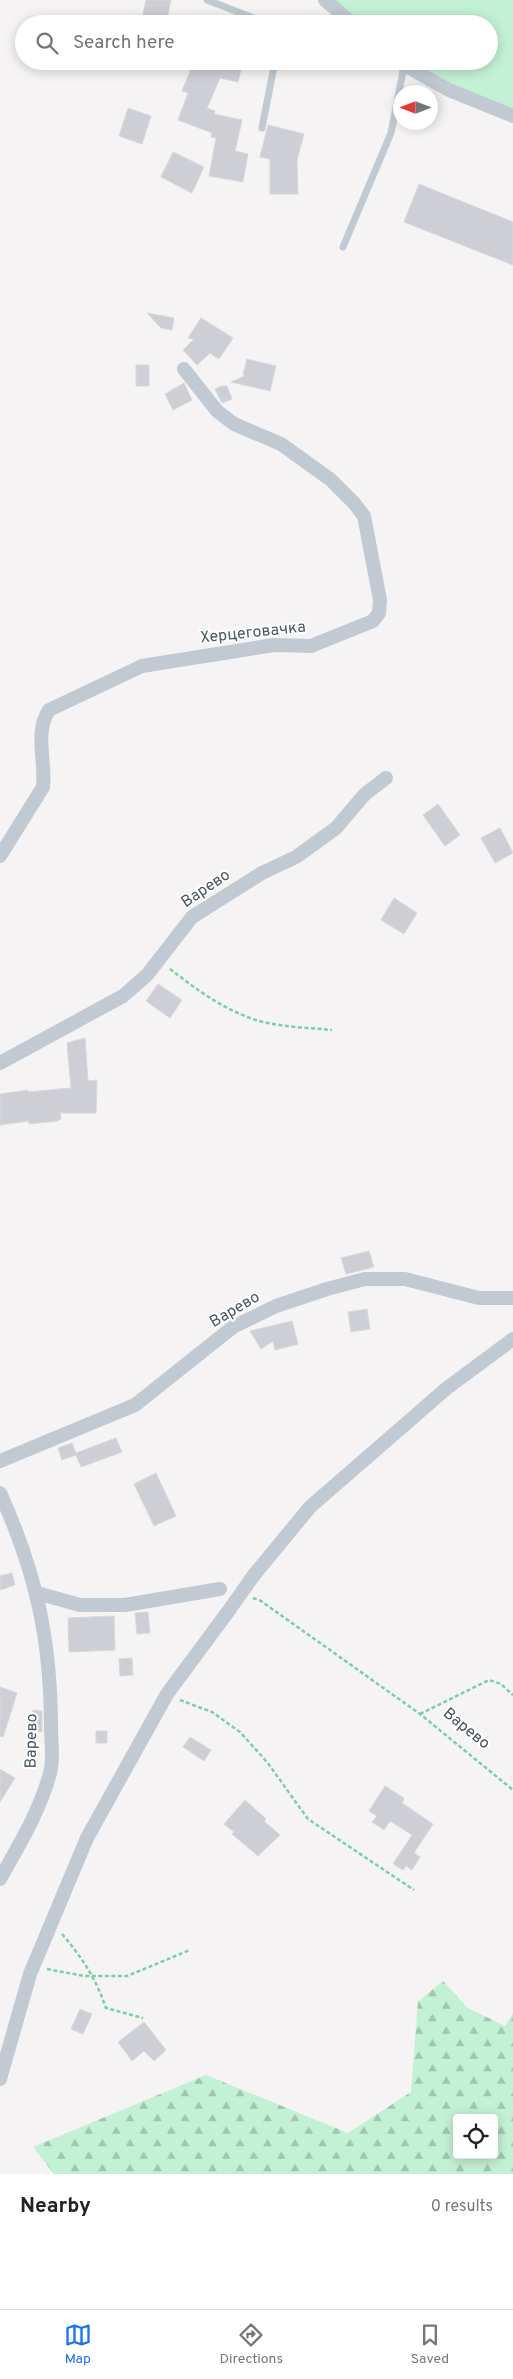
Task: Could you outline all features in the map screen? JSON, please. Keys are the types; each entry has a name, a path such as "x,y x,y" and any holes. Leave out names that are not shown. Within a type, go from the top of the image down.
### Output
{"street":[{"path":"325,0 342,15"},
{"path":"411,70 449,90 513,116"},
{"name":"Херцеговачка","path":"0,856 43,787 41,732 43,719 49,710 142,666 274,645 311,646 373,621 379,613 380,600 364,516 354,503 331,480 281,444 234,424 217,412 184,369"},
{"name":"Варево","path":"0,1063 123,996 147,974 192,917 262,873 296,857 336,828 365,794 386,778"},
{"name":"Варево","path":"0,1461 135,1405 234,1327 276,1306 327,1289 365,1279 405,1279 479,1298 513,1298"},
{"path":"0,2079 34,1963 87,1838 167,1694 254,1575 310,1507 447,1388 513,1339"},
{"name":"Варево","path":"0,1493 20,1537 38,1593 48,1674 51,1771 31,1822 0,1879"},
{"path":"38,1593 80,1605 125,1605 220,1589"}],"lane":[{"path":"207,0 246,15"},
{"path":"262,128 273,70"},
{"path":"343,247 391,134 399,70"}],"path":[{"path":"158,960 201,992 230,1009 263,1022 332,1030"},
{"name":"Варево","path":"245,1596 261,1601 420,1714 513,1790"},
{"name":"Варево","path":"420,1714 490,1680 501,1684 513,1695"},
{"path":"167,1694 212,1712 240,1732 267,1762 308,1818 414,1890"},
{"path":"51,1922 84,1960 94,1977 106,2008 143,2018"},
{"path":"34,1963 50,1970 94,1977 127,1976 190,1950"}],"green space":[{"path":"326,0 513,0 513,118 416,70 498,70 498,15 344,15"},
{"path":"443,1981 468,2008 505,2026 513,2013 513,2174 54,2174 33,2147 206,2075 348,2133 411,2092 418,2001"}],"building":[{"path":"146,0 171,0 168,15 143,15"},
{"path":"190,70 241,70 238,82 220,78 207,108 215,111 214,114 242,120 235,151 248,154 243,182 209,176 216,138 211,137 212,133 178,120 188,93 182,91"},
{"path":"128,108 151,116 142,144 119,136"},
{"path":"268,125 304,134 297,160 298,194 270,194 270,159 260,157"},
{"path":"173,152 204,167 192,193 161,177"},
{"path":"419,184 513,222 513,265 404,222"},
{"path":"147,313 174,318 172,330 161,328"},
{"path":"201,318 233,338 219,359 210,353 197,365 183,350 194,339 188,338"},
{"path":"247,359 276,366 270,391 231,382 245,376 243,375"},
{"path":"136,365 149,365 149,386 136,386"},
{"path":"184,383 192,400 173,410 165,394"},
{"path":"227,386 232,399 222,403 215,389"},
{"path":"438,804 460,835 445,846 423,815"},
{"path":"500,828 513,853 495,863 481,838"},
{"path":"394,898 417,913 404,934 381,920"},
{"path":"158,984 182,1000 170,1018 146,1001"},
{"path":"85,1038 88,1081 97,1080 96,1113 60,1113 61,1119 57,1121 29,1124 29,1121 0,1125 0,1094 28,1090 28,1092 71,1088 67,1043"},
{"path":"369,1251 374,1267 346,1274 341,1258"},
{"path":"367,1309 370,1329 351,1332 348,1312"},
{"path":"292,1321 298,1344 275,1350 273,1341 261,1349 250,1331"},
{"path":"116,1438 122,1452 81,1467 76,1455 62,1460 58,1448 72,1443 76,1453"},
{"path":"156,1473 176,1516 154,1526 134,1484"},
{"path":"12,1573 15,1585 0,1590 0,1576"},
{"path":"148,1612 150,1633 137,1634 135,1613"},
{"path":"114,1616 115,1650 69,1652 68,1618"},
{"path":"132,1658 133,1675 120,1676 119,1659"},
{"path":"0,1687 17,1693 3,1737 0,1736"},
{"path":"33,1710 42,1711 42,1732 31,1731"},
{"path":"96,1731 107,1731 107,1743 96,1743"},
{"path":"190,1737 211,1750 204,1761 183,1747"},
{"path":"0,1769 15,1778 0,1802"},
{"path":"385,1786 404,1798 402,1803 433,1824 414,1853 420,1857 412,1870 406,1866 403,1870 393,1864 412,1835 390,1821 384,1830 372,1822 377,1816 369,1811"},
{"path":"245,1800 280,1835 258,1856 232,1834 234,1832 224,1824"},
{"path":"80,2009 92,2014 83,2034 71,2029"},
{"path":"144,2022 166,2050 154,2061 144,2051 132,2061 118,2042"}]}
